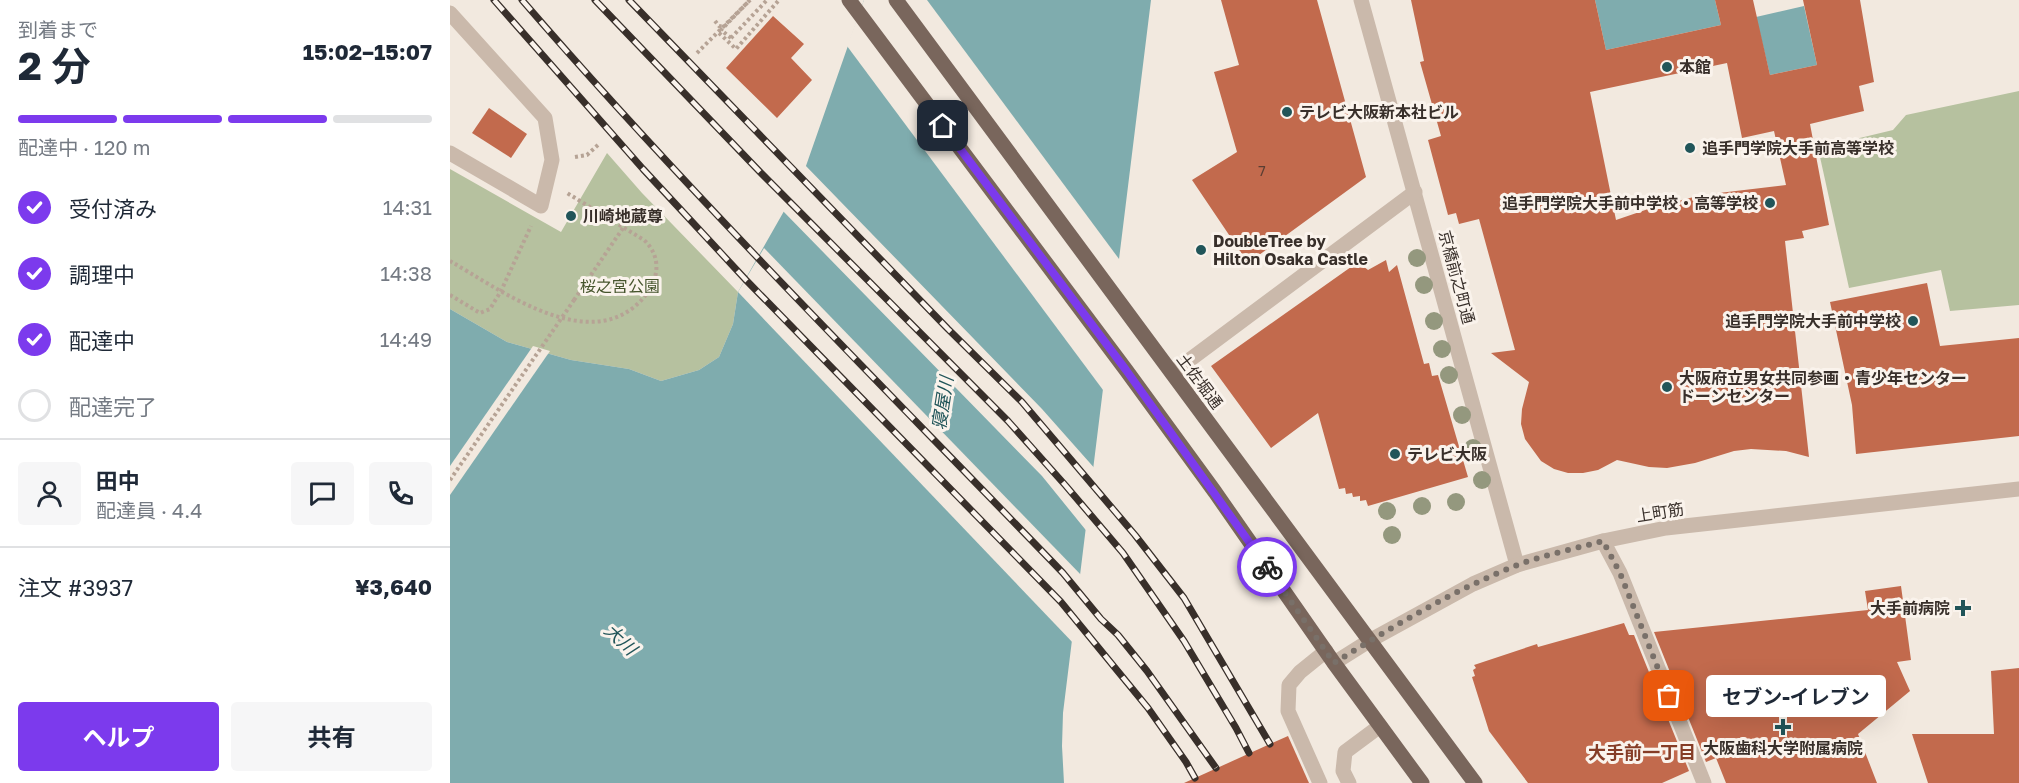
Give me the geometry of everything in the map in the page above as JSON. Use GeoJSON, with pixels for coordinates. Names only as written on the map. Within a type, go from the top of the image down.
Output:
{"type":"FeatureCollection","features":[{"type":"Feature","properties":{"kind":"main road"},"geometry":{"type":"LineString","coordinates":[[849,0],[1126,370],[1422,783]]}},
{"type":"Feature","properties":{"kind":"main road","name":"土佐堀通"},"geometry":{"type":"LineString","coordinates":[[896,0],[1475,783]]}},
{"type":"Feature","properties":{"kind":"street","name":"京橋前之町通"},"geometry":{"type":"LineString","coordinates":[[1361,0],[1517,565]]}},
{"type":"Feature","properties":{"kind":"street"},"geometry":{"type":"LineString","coordinates":[[450,13],[545,118],[552,160],[541,206],[450,153]]}},
{"type":"Feature","properties":{"kind":"street"},"geometry":{"type":"LineString","coordinates":[[1172,373],[1415,192]]}},
{"type":"Feature","properties":{"kind":"street","name":"上町筋"},"geometry":{"type":"LineString","coordinates":[[1320,783],[1288,711],[1289,685],[1300,672],[1369,641],[1473,584],[1517,565],[1603,541],[1666,528],[2019,489]]}},
{"type":"Feature","properties":{"kind":"street"},"geometry":{"type":"LineString","coordinates":[[1603,541],[1620,573],[1704,783]]}},
{"type":"Feature","properties":{"kind":"street"},"geometry":{"type":"LineString","coordinates":[[1348,783],[1343,771],[1345,752],[1380,726]]}},
{"type":"Feature","properties":{"kind":"path"},"geometry":{"type":"LineString","coordinates":[[697,53],[750,0],[722,30],[731,38],[767,0]]}},
{"type":"Feature","properties":{"kind":"path"},"geometry":{"type":"LineString","coordinates":[[719,33],[736,49],[779,0]]}},
{"type":"Feature","properties":{"kind":"path"},"geometry":{"type":"LineString","coordinates":[[715,21],[719,26],[724,27]]}},
{"type":"Feature","properties":{"kind":"path"},"geometry":{"type":"LineString","coordinates":[[450,261],[501,291],[545,313],[578,322],[603,322],[621,316],[642,301],[656,271],[656,261],[651,247],[548,180]]}},
{"type":"Feature","properties":{"kind":"path"},"geometry":{"type":"LineString","coordinates":[[450,296],[480,313],[490,309],[501,291],[534,220]]}},
{"type":"Feature","properties":{"kind":"path"},"geometry":{"type":"LineString","coordinates":[[450,480],[623,228]]}},
{"type":"Feature","properties":{"kind":"green space"},"geometry":{"type":"Polygon","coordinates":[[[2019,91],[2019,305],[1950,311],[1941,270],[1849,288],[1818,148],[1893,130],[1906,115],[2019,91]]]}},
{"type":"Feature","properties":{"kind":"green space","name":"桜之宮公園"},"geometry":{"type":"Polygon","coordinates":[[[607,153],[642,193],[738,292],[733,324],[719,357],[699,370],[661,381],[629,369],[571,360],[507,342],[450,309],[450,169],[561,232],[607,153]]]}},
{"type":"Feature","properties":{"kind":"water"},"geometry":{"type":"Polygon","coordinates":[[[864,0],[1151,0],[1063,713],[1064,783],[450,783],[450,309],[507,342],[571,360],[629,369],[661,381],[699,370],[719,357],[733,324],[738,292],[800,183],[864,0]]]}},
{"type":"Feature","properties":{"kind":"water"},"geometry":{"type":"Polygon","coordinates":[[[1595,0],[1715,0],[1721,25],[1606,50],[1595,0]]]}},
{"type":"Feature","properties":{"kind":"water"},"geometry":{"type":"Polygon","coordinates":[[[1804,6],[1817,65],[1770,75],[1756,17],[1804,6]]]}},
{"type":"Feature","properties":{"kind":"pier"},"geometry":{"type":"Polygon","coordinates":[[[864,0],[927,0],[1122,263],[1106,394],[847,46],[864,0]]]}},
{"type":"Feature","properties":{"kind":"pier"},"geometry":{"type":"Polygon","coordinates":[[[804,164],[1042,409],[1097,471],[1089,534],[1042,476],[782,210],[798,182],[804,164]]]}},
{"type":"Feature","properties":{"kind":"pier"},"geometry":{"type":"Polygon","coordinates":[[[764,248],[1084,578],[1076,646],[738,292],[764,248]]]}},
{"type":"Feature","properties":{"kind":"pier"},"geometry":{"type":"Polygon","coordinates":[[[533,346],[550,351],[450,495],[450,466],[533,346]]]}},
{"type":"Feature","properties":{"kind":"building","name":"テレビ大阪新本社ビル"},"geometry":{"type":"Polygon","coordinates":[[[1221,0],[1317,0],[1366,177],[1248,263],[1192,180],[1237,152],[1214,72],[1239,65],[1221,0]]]}},
{"type":"Feature","properties":{"kind":"building"},"geometry":{"type":"Polygon","coordinates":[[[1411,0],[1595,0],[1606,50],[1721,25],[1715,0],[1753,0],[1770,75],[1817,65],[1803,0],[1860,0],[1874,82],[1859,86],[1864,111],[1810,124],[1829,225],[1802,231],[1804,238],[1785,241],[1809,457],[1786,451],[1751,449],[1667,468],[1649,467],[1617,460],[1598,470],[1583,473],[1568,473],[1554,469],[1541,461],[1525,439],[1521,424],[1522,409],[1529,382],[1491,353],[1515,350],[1479,219],[1459,224],[1456,213],[1448,215],[1428,140],[1441,136],[1420,62],[1424,61],[1411,0]],[[1727,63],[1590,92],[1616,220],[1657,206],[1702,195],[1786,185],[1774,131],[1742,138],[1727,63]]]}},
{"type":"Feature","properties":{"kind":"building"},"geometry":{"type":"Polygon","coordinates":[[[773,16],[804,44],[791,58],[812,80],[777,118],[726,68],[773,16]]]}},
{"type":"Feature","properties":{"kind":"building"},"geometry":{"type":"Polygon","coordinates":[[[489,108],[527,134],[511,158],[472,133],[489,108]]]}},
{"type":"Feature","properties":{"kind":"building"},"geometry":{"type":"Polygon","coordinates":[[[1386,260],[1389,272],[1397,265],[1424,364],[1429,363],[1432,376],[1438,375],[1468,477],[1368,506],[1366,500],[1360,501],[1360,496],[1353,497],[1352,493],[1346,494],[1345,488],[1339,489],[1318,413],[1271,448],[1211,366],[1358,262],[1368,270],[1386,260]]]}},
{"type":"Feature","properties":{"kind":"building"},"geometry":{"type":"Polygon","coordinates":[[[1927,283],[1940,346],[2019,338],[2019,436],[1856,454],[1852,405],[1830,302],[1927,283]]]}},
{"type":"Feature","properties":{"kind":"building","name":"大阪歯科大学附属病院"},"geometry":{"type":"Polygon","coordinates":[[[1901,586],[1911,660],[1897,662],[1910,691],[1858,734],[1877,783],[1726,783],[1716,758],[1706,762],[1654,632],[1868,610],[1865,591],[1901,586]]]}},
{"type":"Feature","properties":{"kind":"building"},"geometry":{"type":"Polygon","coordinates":[[[1624,623],[1629,635],[1634,635],[1689,771],[1662,783],[1528,783],[1489,731],[1472,677],[1475,676],[1474,665],[1537,644],[1538,647],[1624,623]]]}},
{"type":"Feature","properties":{"kind":"building"},"geometry":{"type":"Polygon","coordinates":[[[2019,668],[2019,783],[1928,783],[1912,734],[1994,734],[1991,671],[2019,668]]]}},
{"type":"Feature","properties":{"kind":"building"},"geometry":{"type":"Polygon","coordinates":[[[1288,736],[1309,783],[1184,783],[1270,744],[1288,736]]]}},
{"type":"Feature","properties":{"kind":"railway"},"geometry":{"type":"LineString","coordinates":[[494,0],[643,169],[746,280],[1061,602],[1148,708],[1195,778]]}},
{"type":"Feature","properties":{"kind":"railway"},"geometry":{"type":"LineString","coordinates":[[522,0],[721,219],[1063,573],[1147,671],[1216,768]]}},
{"type":"Feature","properties":{"kind":"railway"},"geometry":{"type":"LineString","coordinates":[[595,0],[761,173],[1008,421],[1066,486],[1123,553],[1184,641],[1249,753]]}},
{"type":"Feature","properties":{"kind":"railway"},"geometry":{"type":"LineString","coordinates":[[629,0],[948,329],[1022,402],[1135,535],[1184,598],[1270,744]]}},
{"type":"Feature","properties":{"kind":"way so far"},"geometry":{"type":"LineString","coordinates":[[1267,567],[1334,663],[1369,641],[1473,584],[1517,565],[1603,541],[1620,573],[1669,696]]}},
{"type":"Feature","properties":{"kind":"place","name":"本館"},"geometry":{"type":"Point","coordinates":[1667,67]}},
{"type":"Feature","properties":{"kind":"place","name":"テレビ大阪新本社ビル"},"geometry":{"type":"Point","coordinates":[1287,112]}},
{"type":"Feature","properties":{"kind":"place","name":"追手門学院大手前高等学校"},"geometry":{"type":"Point","coordinates":[1690,148]}},
{"type":"Feature","properties":{"kind":"place","name":"追手門学院大手前中学校・高等学校"},"geometry":{"type":"Point","coordinates":[1770,203]}},
{"type":"Feature","properties":{"kind":"place","name":"川崎地蔵尊"},"geometry":{"type":"Point","coordinates":[571,216]}},
{"type":"Feature","properties":{"kind":"place","name":"DoubleTree by Hilton Osaka Castle"},"geometry":{"type":"Point","coordinates":[1201,250]}},
{"type":"Feature","properties":{"kind":"place","name":"追手門学院大手前中学校"},"geometry":{"type":"Point","coordinates":[1913,321]}},
{"type":"Feature","properties":{"kind":"place","name":"大阪府立男女共同参画・青少年センター ドーンセンター"},"geometry":{"type":"Point","coordinates":[1667,387]}},
{"type":"Feature","properties":{"kind":"place","name":"テレビ大阪"},"geometry":{"type":"Point","coordinates":[1395,454]}},
{"type":"Feature","properties":{"kind":"place","name":"大手前病院"},"geometry":{"type":"Point","coordinates":[1963,608]}},
{"type":"Feature","properties":{"kind":"place","name":"セブン-イレブン"},"geometry":{"type":"Point","coordinates":[1669,696]}},
{"type":"Feature","properties":{"kind":"place","name":"大阪歯科大学附属病院"},"geometry":{"type":"Point","coordinates":[1783,727]}},
{"type":"Feature","properties":{"kind":"district","name":"大手前一丁目"},"geometry":{"type":"Point","coordinates":[1642,752]}},
{"type":"Feature","properties":{"kind":"route"},"geometry":{"type":"LineString","coordinates":[[943,126],[1126,370],[1267,567]]}},
{"type":"Feature","properties":{"kind":"water label","name":"寝屋川"},"geometry":{"type":"Point","coordinates":[942,403]}},
{"type":"Feature","properties":{"kind":"water label","name":"大川"},"geometry":{"type":"Point","coordinates":[621,639]}}]}
